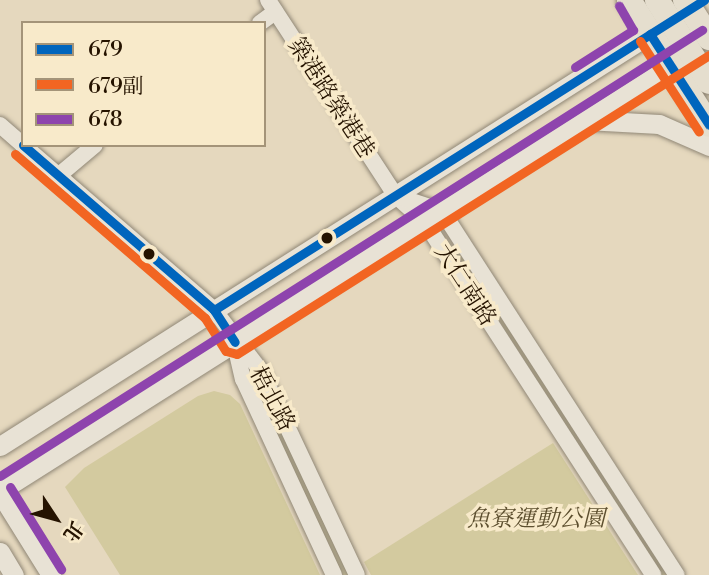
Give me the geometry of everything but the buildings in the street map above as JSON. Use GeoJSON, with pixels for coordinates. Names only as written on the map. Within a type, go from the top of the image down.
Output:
{"type":"FeatureCollection","features":[{"type":"Feature","properties":{"kind":"main road"},"geometry":{"type":"LineString","coordinates":[[629,0],[680,13]]}},
{"type":"Feature","properties":{"kind":"main road"},"geometry":{"type":"LineString","coordinates":[[657,0],[680,13],[709,82]]}},
{"type":"Feature","properties":{"kind":"main road"},"geometry":{"type":"LineString","coordinates":[[695,49],[709,125]]}},
{"type":"Feature","properties":{"kind":"street"},"geometry":{"type":"LineString","coordinates":[[261,21],[272,6]]}},
{"type":"Feature","properties":{"kind":"street","name":"築港路築港巷"},"geometry":{"type":"LineString","coordinates":[[272,6],[395,195]]}},
{"type":"Feature","properties":{"kind":"street"},"geometry":{"type":"LineString","coordinates":[[0,446],[680,13]]}},
{"type":"Feature","properties":{"kind":"street"},"geometry":{"type":"LineString","coordinates":[[51,575],[0,492],[695,49]]}},
{"type":"Feature","properties":{"kind":"street"},"geometry":{"type":"LineString","coordinates":[[586,120],[655,123],[709,146]]}},
{"type":"Feature","properties":{"kind":"street"},"geometry":{"type":"LineString","coordinates":[[0,125],[21,143]]}},
{"type":"Feature","properties":{"kind":"street"},"geometry":{"type":"LineString","coordinates":[[25,147],[214,310],[235,342]]}},
{"type":"Feature","properties":{"kind":"street"},"geometry":{"type":"LineString","coordinates":[[58,176],[92,147]]}},
{"type":"Feature","properties":{"kind":"street","name":"大仁南路"},"geometry":{"type":"LineString","coordinates":[[395,195],[442,211],[677,575]]}},
{"type":"Feature","properties":{"kind":"street","name":"大仁南路"},"geometry":{"type":"LineString","coordinates":[[395,195],[425,222],[653,575]]}},
{"type":"Feature","properties":{"kind":"street","name":"梧北路"},"geometry":{"type":"LineString","coordinates":[[235,342],[243,379],[334,575]]}},
{"type":"Feature","properties":{"kind":"street","name":"梧北路"},"geometry":{"type":"LineString","coordinates":[[235,342],[261,371],[357,575]]}},
{"type":"Feature","properties":{"kind":"street"},"geometry":{"type":"LineString","coordinates":[[0,552],[14,575]]}},
{"type":"Feature","properties":{"kind":"green space"},"geometry":{"type":"Polygon","coordinates":[[[456,253],[459,253],[667,575],[662,575],[456,253]]]}},
{"type":"Feature","properties":{"kind":"green space"},"geometry":{"type":"Polygon","coordinates":[[[253,380],[257,380],[348,575],[343,575],[335,560],[253,380]]]}},
{"type":"Feature","properties":{"kind":"green space"},"geometry":{"type":"Polygon","coordinates":[[[214,391],[230,395],[240,404],[320,575],[120,575],[65,487],[84,468],[198,396],[214,391]]]}},
{"type":"Feature","properties":{"kind":"green space","name":"魚寮運動公園"},"geometry":{"type":"Polygon","coordinates":[[[553,443],[638,575],[371,575],[364,562],[553,443]]]}},
{"type":"Feature","properties":{"kind":"transit line","name":"679"},"geometry":{"type":"LineString","coordinates":[[214,310],[704,0]]}},
{"type":"Feature","properties":{"kind":"transit line","name":"678"},"geometry":{"type":"LineString","coordinates":[[575,67],[633,30],[619,6]]}},
{"type":"Feature","properties":{"kind":"transit line","name":"678"},"geometry":{"type":"LineString","coordinates":[[0,476],[702,30]]}},
{"type":"Feature","properties":{"kind":"transit line","name":"679"},"geometry":{"type":"LineString","coordinates":[[650,34],[709,125]]}},
{"type":"Feature","properties":{"kind":"transit line","name":"679副"},"geometry":{"type":"LineString","coordinates":[[640,41],[699,132]]}},
{"type":"Feature","properties":{"kind":"transit line","name":"679副"},"geometry":{"type":"LineString","coordinates":[[15,154],[205,318],[226,351],[237,354],[709,55]]}},
{"type":"Feature","properties":{"kind":"transit line","name":"679"},"geometry":{"type":"LineString","coordinates":[[25,147],[214,310],[235,342]]}},
{"type":"Feature","properties":{"kind":"transit line","name":"678"},"geometry":{"type":"LineString","coordinates":[[10,487],[61,569]]}}]}
